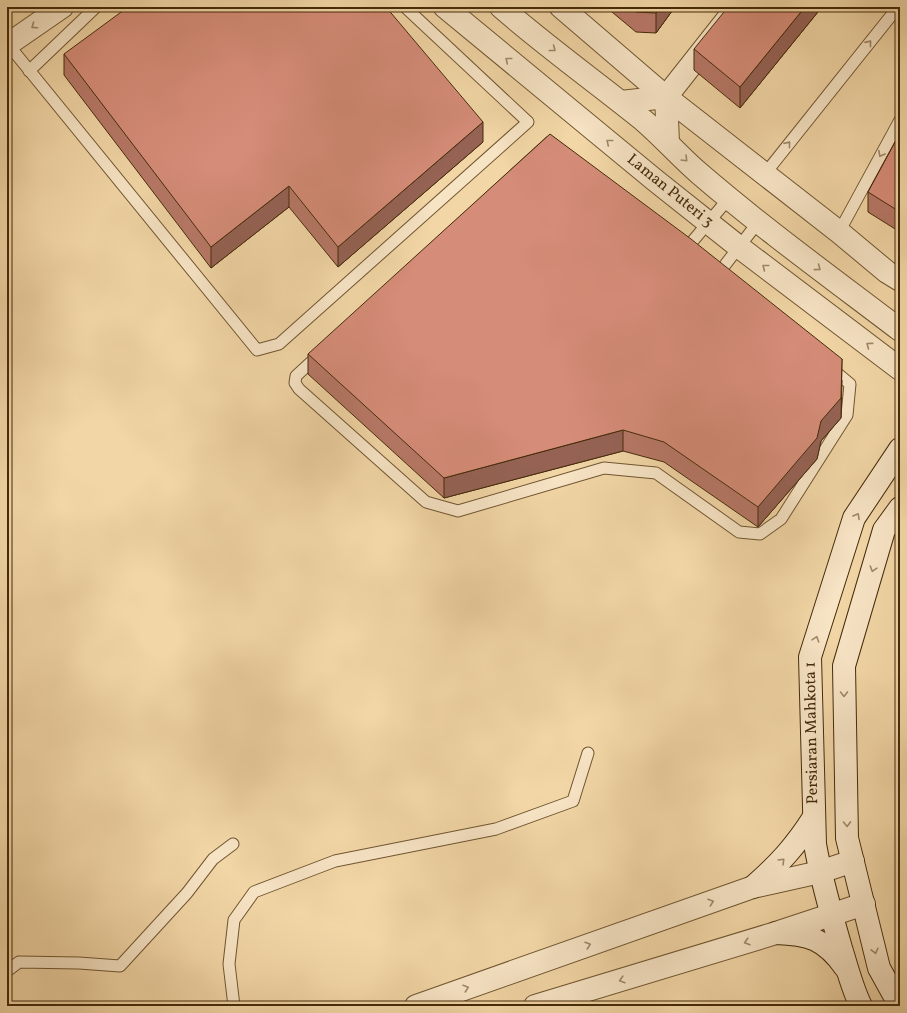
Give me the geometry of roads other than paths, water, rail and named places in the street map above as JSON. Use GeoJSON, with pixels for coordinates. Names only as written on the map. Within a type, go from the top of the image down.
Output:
{"type":"FeatureCollection","features":[{"type":"Feature","properties":{"kind":"street"},"geometry":{"type":"LineString","coordinates":[[7,44],[62,7]]}},
{"type":"Feature","properties":{"kind":"street","name":"Laman Puteri 3"},"geometry":{"type":"LineString","coordinates":[[445,7],[739,247],[900,369]]}},
{"type":"Feature","properties":{"kind":"street"},"geometry":{"type":"LineString","coordinates":[[501,7],[621,102],[668,142],[699,173],[729,198],[900,330]]}},
{"type":"Feature","properties":{"kind":"street"},"geometry":{"type":"LineString","coordinates":[[560,7],[666,97],[764,175],[839,232],[887,272],[900,280]]}},
{"type":"Feature","properties":{"kind":"street"},"geometry":{"type":"LineString","coordinates":[[668,142],[666,97],[737,7]]}},
{"type":"Feature","properties":{"kind":"street"},"geometry":{"type":"LineString","coordinates":[[621,102],[666,97]]}},
{"type":"Feature","properties":{"kind":"street","name":"Persiaran Mahkota 1"},"geometry":{"type":"LineString","coordinates":[[861,1006],[848,971],[832,915],[820,872],[815,844],[810,657],[854,518],[900,449]]}},
{"type":"Feature","properties":{"kind":"street","name":"Persiaran Mahkota 1"},"geometry":{"type":"LineString","coordinates":[[900,508],[884,530],[844,666],[847,838],[879,968],[900,1006]]}},
{"type":"Feature","properties":{"kind":"street"},"geometry":{"type":"LineString","coordinates":[[753,887],[771,872],[787,855],[814,817]]}},
{"type":"Feature","properties":{"kind":"street"},"geometry":{"type":"LineString","coordinates":[[416,1006],[753,887],[820,872],[853,861]]}},
{"type":"Feature","properties":{"kind":"street"},"geometry":{"type":"LineString","coordinates":[[535,1006],[776,933],[864,904]]}},
{"type":"Feature","properties":{"kind":"street"},"geometry":{"type":"LineString","coordinates":[[776,933],[798,934],[818,941],[835,954],[848,971]]}},
{"type":"Feature","properties":{"kind":"lane"},"geometry":{"type":"LineString","coordinates":[[29,70],[96,7]]}},
{"type":"Feature","properties":{"kind":"lane"},"geometry":{"type":"LineString","coordinates":[[7,44],[257,350],[279,344],[528,122],[405,7]]}},
{"type":"Feature","properties":{"kind":"lane"},"geometry":{"type":"LineString","coordinates":[[764,175],[898,7]]}},
{"type":"Feature","properties":{"kind":"lane"},"geometry":{"type":"LineString","coordinates":[[839,232],[900,120]]}},
{"type":"Feature","properties":{"kind":"lane"},"geometry":{"type":"LineString","coordinates":[[550,142],[718,274],[850,384],[847,415],[781,519],[760,534],[739,532],[656,473],[604,468],[458,511],[426,502],[299,389],[295,383],[296,376],[550,142]]}},
{"type":"Feature","properties":{"kind":"lane"},"geometry":{"type":"LineString","coordinates":[[686,249],[729,198]]}},
{"type":"Feature","properties":{"kind":"lane"},"geometry":{"type":"LineString","coordinates":[[718,274],[759,221]]}},
{"type":"Feature","properties":{"kind":"lane"},"geometry":{"type":"LineString","coordinates":[[234,1006],[229,964],[234,920],[254,892],[335,862],[496,829],[573,801],[588,753]]}},
{"type":"Feature","properties":{"kind":"lane"},"geometry":{"type":"LineString","coordinates":[[7,971],[19,962],[78,963],[120,966],[186,893],[213,859],[233,844]]}}]}
